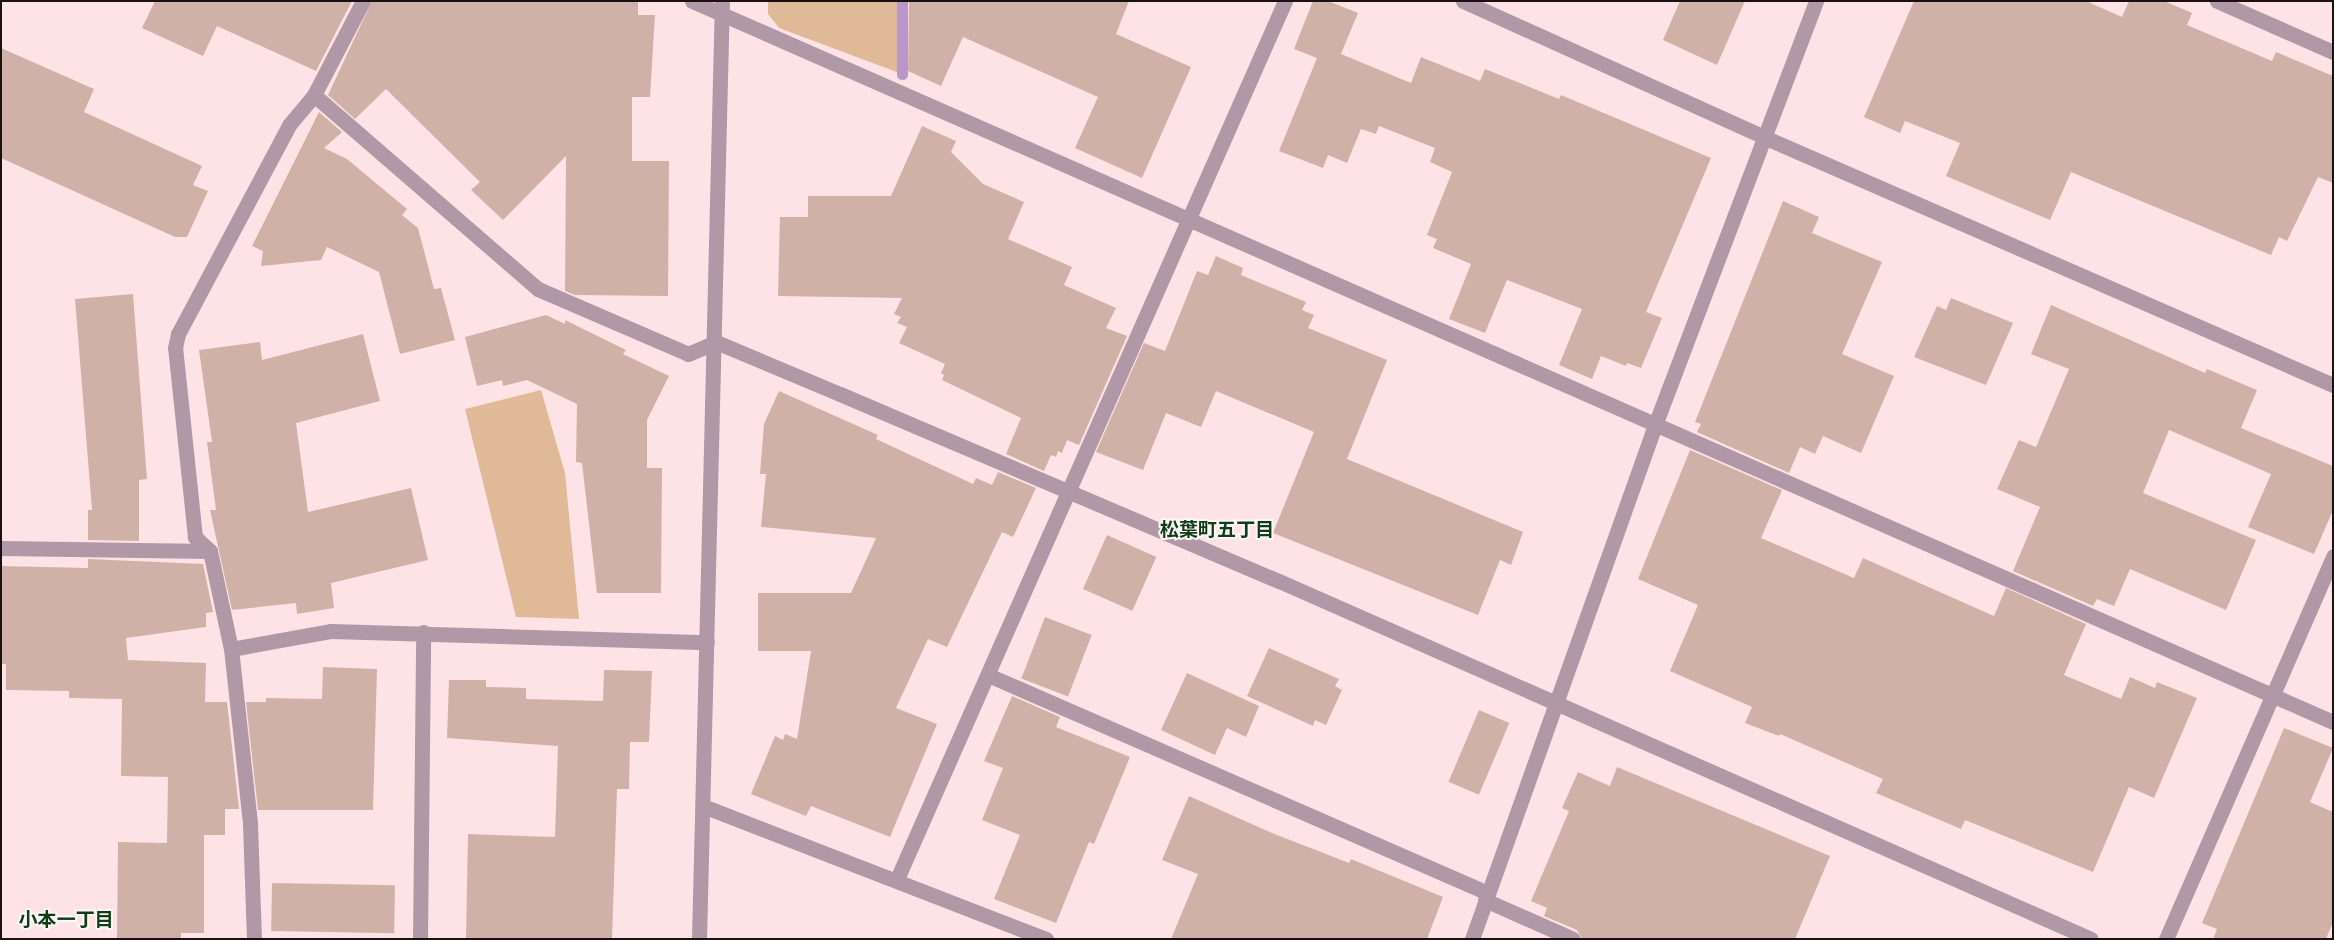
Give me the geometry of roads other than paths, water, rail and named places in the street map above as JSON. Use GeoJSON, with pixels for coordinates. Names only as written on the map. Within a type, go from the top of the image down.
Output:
{"type":"FeatureCollection","features":[{"type":"Feature","properties":{"kind":"street"},"geometry":{"type":"LineString","coordinates":[[254,939],[250,823],[231,649],[210,551],[195,537],[175,348],[178,334],[289,125],[314,95],[363,1]]}},
{"type":"Feature","properties":{"kind":"street"},"geometry":{"type":"LineString","coordinates":[[692,1],[722,8],[1187,221],[2333,722]]}},
{"type":"Feature","properties":{"kind":"street"},"geometry":{"type":"LineString","coordinates":[[897,880],[1285,1]]}},
{"type":"Feature","properties":{"kind":"street"},"geometry":{"type":"LineString","coordinates":[[1463,1],[1766,138],[2333,385]]}},
{"type":"Feature","properties":{"kind":"street"},"geometry":{"type":"LineString","coordinates":[[1472,939],[1655,425],[1766,138],[1816,1]]}},
{"type":"Feature","properties":{"kind":"street"},"geometry":{"type":"LineString","coordinates":[[2217,1],[2333,52]]}},
{"type":"Feature","properties":{"kind":"street"},"geometry":{"type":"LineString","coordinates":[[699,939],[716,342],[722,8]]}},
{"type":"Feature","properties":{"kind":"street"},"geometry":{"type":"LineString","coordinates":[[314,95],[538,289],[688,354],[716,342],[1069,490],[2091,939]]}},
{"type":"Feature","properties":{"kind":"street"},"geometry":{"type":"LineString","coordinates":[[1,548],[210,551]]}},
{"type":"Feature","properties":{"kind":"street"},"geometry":{"type":"LineString","coordinates":[[2166,939],[2333,556]]}},
{"type":"Feature","properties":{"kind":"street"},"geometry":{"type":"LineString","coordinates":[[231,649],[331,631],[423,632],[707,642]]}},
{"type":"Feature","properties":{"kind":"street"},"geometry":{"type":"LineString","coordinates":[[420,939],[423,632]]}},
{"type":"Feature","properties":{"kind":"street"},"geometry":{"type":"LineString","coordinates":[[988,675],[1487,897],[1573,939]]}},
{"type":"Feature","properties":{"kind":"street"},"geometry":{"type":"LineString","coordinates":[[703,806],[1046,939]]}},
{"type":"Feature","properties":{"kind":"waterway"},"geometry":{"type":"LineString","coordinates":[[902,1],[902,74]]}},
{"type":"Feature","properties":{"kind":"district","name":"松葉町五丁目"},"geometry":{"type":"Point","coordinates":[1217,530]}},
{"type":"Feature","properties":{"kind":"district","name":"小本一丁目"},"geometry":{"type":"Point","coordinates":[66,920]}}]}
